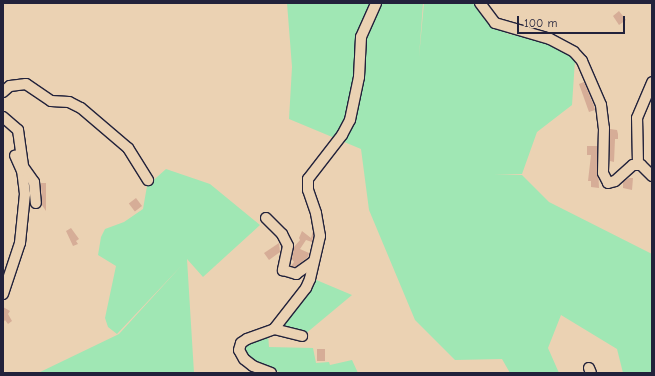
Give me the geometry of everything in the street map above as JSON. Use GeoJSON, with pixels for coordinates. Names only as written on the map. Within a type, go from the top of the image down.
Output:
{"type":"FeatureCollection","features":[{"type":"Feature","properties":{"kind":"street"},"geometry":{"type":"LineString","coordinates":[[271,373],[253,366],[244,359],[239,350],[241,343],[247,339],[274,329],[306,288],[312,274],[313,262],[320,236],[316,213],[308,190],[308,179],[342,135],[350,120],[359,77],[361,37],[376,3]]}},
{"type":"Feature","properties":{"kind":"street"},"geometry":{"type":"LineString","coordinates":[[480,3],[495,23],[550,39],[574,52],[582,61],[601,105],[604,128],[603,173],[608,183],[612,183],[630,166],[638,164]]}},
{"type":"Feature","properties":{"kind":"street"},"geometry":{"type":"LineString","coordinates":[[652,82],[637,118],[638,164],[652,176]]}},
{"type":"Feature","properties":{"kind":"street"},"geometry":{"type":"LineString","coordinates":[[3,92],[10,86],[26,84],[51,101],[69,102],[81,108],[128,148],[148,180]]}},
{"type":"Feature","properties":{"kind":"street"},"geometry":{"type":"LineString","coordinates":[[3,117],[18,130],[25,190],[21,239],[3,294]]}},
{"type":"Feature","properties":{"kind":"street"},"geometry":{"type":"LineString","coordinates":[[15,155],[35,185],[36,203]]}},
{"type":"Feature","properties":{"kind":"street"},"geometry":{"type":"LineString","coordinates":[[266,218],[282,234],[288,246],[283,270],[296,274],[313,262]]}},
{"type":"Feature","properties":{"kind":"street"},"geometry":{"type":"LineString","coordinates":[[274,329],[302,336]]}},
{"type":"Feature","properties":{"kind":"green space"},"geometry":{"type":"Polygon","coordinates":[[[287,3],[423,3],[419,57],[424,3],[478,3],[483,18],[508,34],[537,39],[563,50],[575,60],[572,105],[537,132],[522,174],[494,175],[522,175],[549,202],[652,254],[652,373],[623,373],[617,349],[561,315],[548,348],[559,373],[510,373],[502,359],[455,360],[415,320],[369,210],[361,149],[289,119],[292,67],[287,3]]]}},
{"type":"Feature","properties":{"kind":"green space"},"geometry":{"type":"Polygon","coordinates":[[[166,169],[210,184],[260,225],[203,277],[187,259],[194,373],[38,373],[119,334],[182,265],[117,334],[108,327],[105,318],[116,266],[98,255],[101,237],[105,229],[124,222],[143,209],[147,186],[166,169]]]}},
{"type":"Feature","properties":{"kind":"green space"},"geometry":{"type":"Polygon","coordinates":[[[314,279],[352,295],[304,335],[278,328],[314,279]]]}},
{"type":"Feature","properties":{"kind":"green space"},"geometry":{"type":"Polygon","coordinates":[[[268,334],[269,347],[313,348],[316,363],[329,362],[330,365],[352,360],[358,373],[283,373],[261,366],[243,352],[243,345],[268,334]]]}},
{"type":"Feature","properties":{"kind":"building"},"geometry":{"type":"Polygon","coordinates":[[[619,11],[626,20],[619,25],[613,16],[619,11]]]}},
{"type":"Feature","properties":{"kind":"building"},"geometry":{"type":"Polygon","coordinates":[[[584,82],[595,110],[589,112],[579,84],[584,82]]]}},
{"type":"Feature","properties":{"kind":"building"},"geometry":{"type":"Polygon","coordinates":[[[610,129],[617,130],[618,134],[618,139],[615,139],[614,162],[610,161],[610,129]]]}},
{"type":"Feature","properties":{"kind":"building"},"geometry":{"type":"Polygon","coordinates":[[[587,146],[597,146],[599,188],[591,187],[591,181],[588,181],[591,155],[587,155],[587,146]]]}},
{"type":"Feature","properties":{"kind":"building"},"geometry":{"type":"Polygon","coordinates":[[[629,178],[633,178],[632,190],[623,188],[623,182],[629,178]]]}},
{"type":"Feature","properties":{"kind":"building"},"geometry":{"type":"Polygon","coordinates":[[[41,183],[46,183],[46,211],[42,205],[41,183]]]}},
{"type":"Feature","properties":{"kind":"building"},"geometry":{"type":"Polygon","coordinates":[[[136,198],[142,206],[135,211],[129,203],[136,198]]]}},
{"type":"Feature","properties":{"kind":"building"},"geometry":{"type":"Polygon","coordinates":[[[71,228],[79,239],[76,241],[78,244],[73,246],[66,231],[71,228]]]}},
{"type":"Feature","properties":{"kind":"building"},"geometry":{"type":"Polygon","coordinates":[[[302,231],[311,238],[313,231],[312,242],[306,240],[300,249],[309,253],[308,257],[295,267],[291,266],[294,262],[292,259],[294,247],[300,240],[299,238],[302,231]]]}},
{"type":"Feature","properties":{"kind":"building"},"geometry":{"type":"Polygon","coordinates":[[[279,243],[280,252],[269,260],[264,253],[279,243]]]}},
{"type":"Feature","properties":{"kind":"building"},"geometry":{"type":"Polygon","coordinates":[[[3,307],[10,311],[8,314],[12,321],[8,324],[5,320],[3,323],[3,307]]]}},
{"type":"Feature","properties":{"kind":"building"},"geometry":{"type":"Polygon","coordinates":[[[317,349],[325,349],[325,361],[317,361],[317,349]]]}}]}
